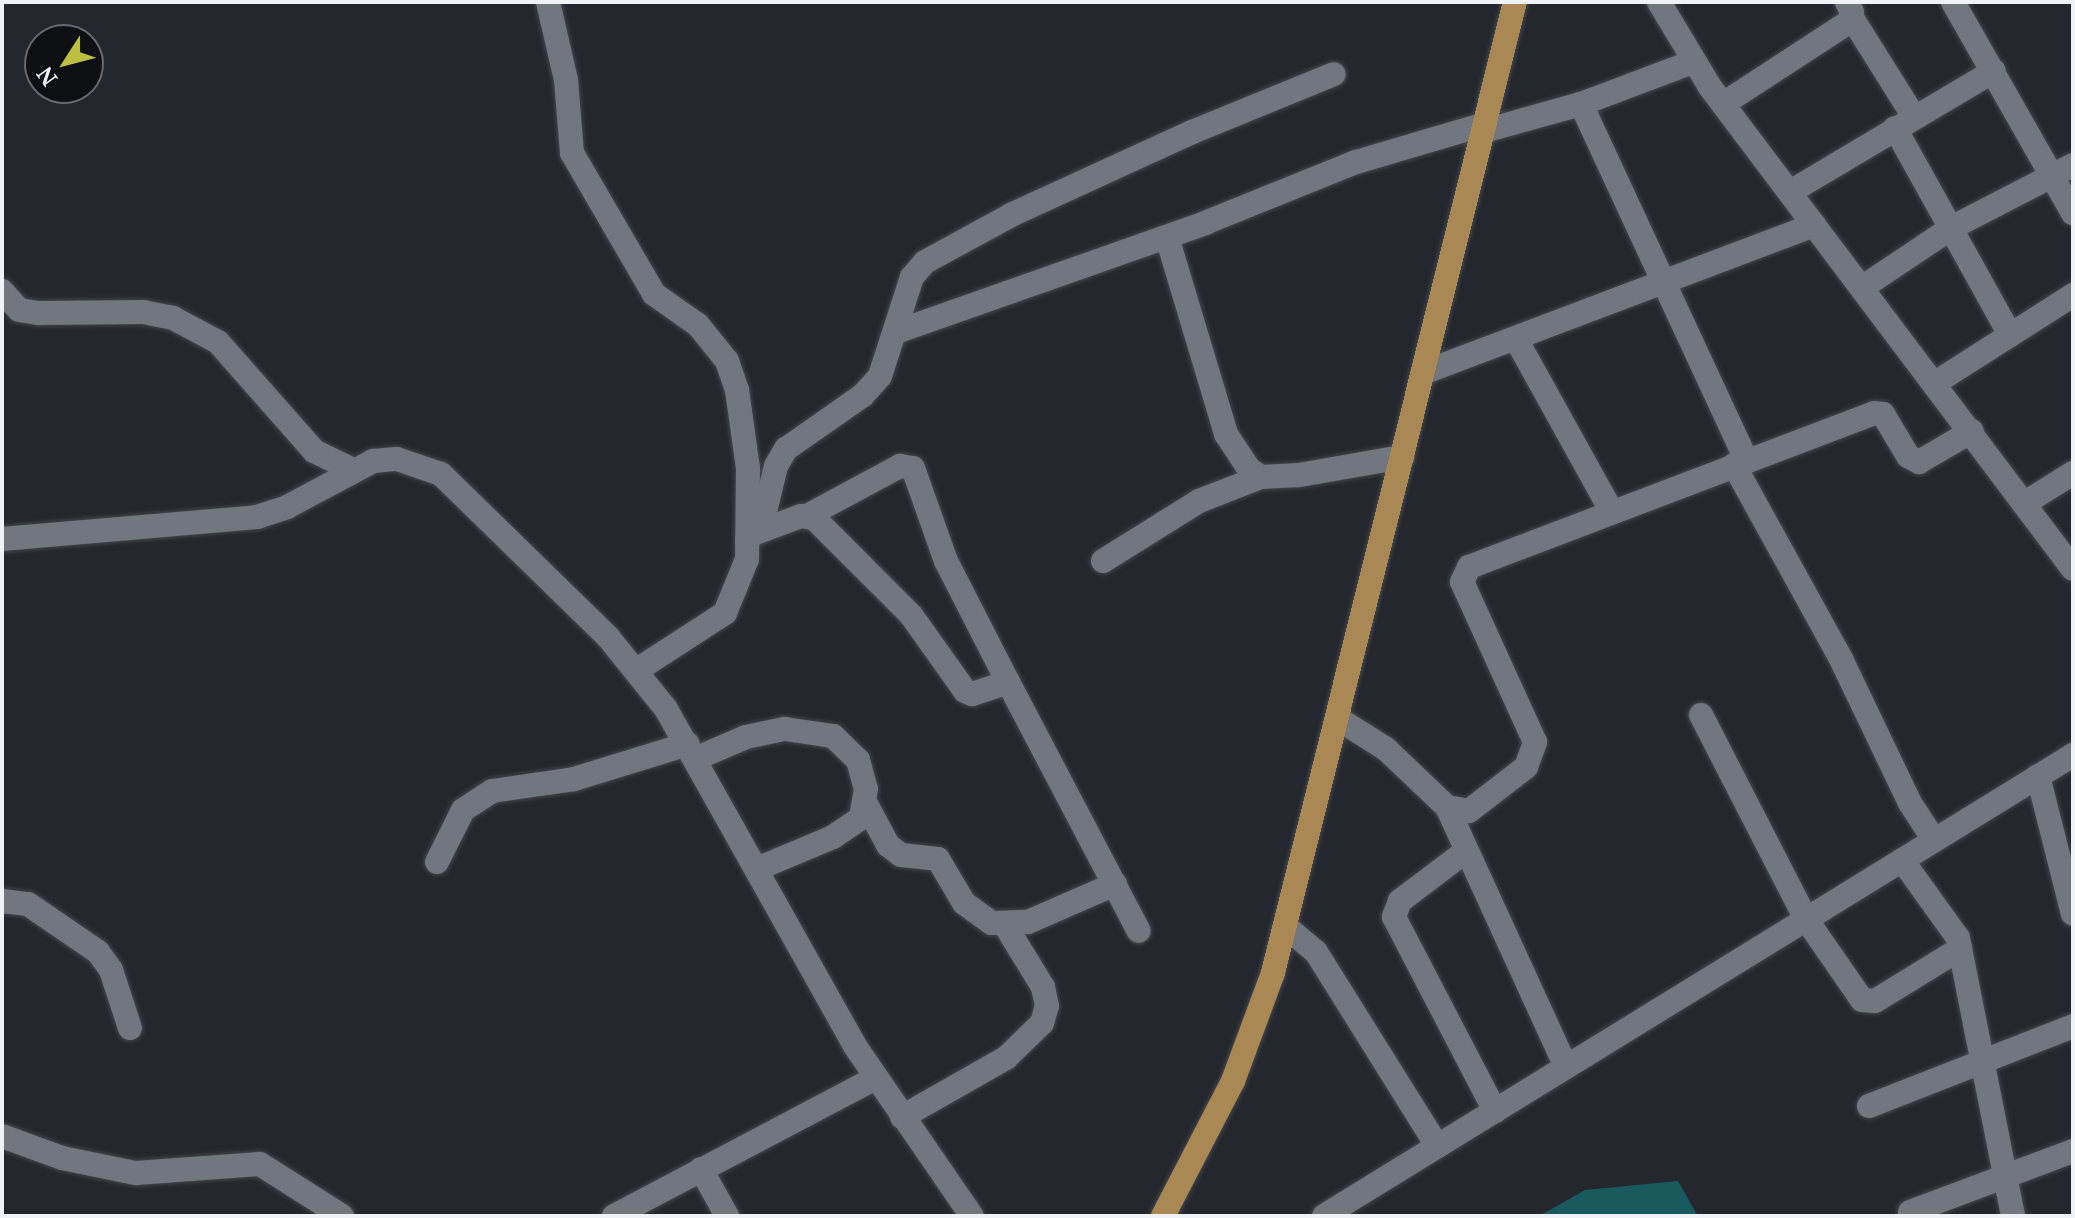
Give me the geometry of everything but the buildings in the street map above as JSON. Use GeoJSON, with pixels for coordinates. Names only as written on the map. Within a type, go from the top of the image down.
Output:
{"type":"FeatureCollection","features":[{"type":"Feature","properties":{"kind":"main road"},"geometry":{"type":"LineString","coordinates":[[1163,1216],[1259,1019],[1425,372],[1515,2]]}},
{"type":"Feature","properties":{"kind":"street"},"geometry":{"type":"LineString","coordinates":[[548,2],[566,80],[572,153],[654,294],[698,325],[727,361],[737,390],[748,468],[753,537]]}},
{"type":"Feature","properties":{"kind":"street"},"geometry":{"type":"LineString","coordinates":[[1659,2],[1693,62],[1723,104],[2073,569]]}},
{"type":"Feature","properties":{"kind":"street"},"geometry":{"type":"LineString","coordinates":[[1953,2],[2073,213]]}},
{"type":"Feature","properties":{"kind":"street"},"geometry":{"type":"LineString","coordinates":[[1723,104],[1849,10],[1951,228],[2010,335]]}},
{"type":"Feature","properties":{"kind":"street"},"geometry":{"type":"LineString","coordinates":[[896,332],[1167,237],[1356,162],[1581,104],[1693,62]]}},
{"type":"Feature","properties":{"kind":"street"},"geometry":{"type":"LineString","coordinates":[[1790,192],[1994,71]]}},
{"type":"Feature","properties":{"kind":"street"},"geometry":{"type":"LineString","coordinates":[[637,670],[725,613],[744,571],[753,537],[786,449],[863,395],[889,360],[912,277],[944,249],[1192,132],[1334,74]]}},
{"type":"Feature","properties":{"kind":"street"},"geometry":{"type":"LineString","coordinates":[[1581,104],[1665,283],[1740,462],[1934,840]]}},
{"type":"Feature","properties":{"kind":"street"},"geometry":{"type":"LineString","coordinates":[[1863,287],[1951,228],[2073,165]]}},
{"type":"Feature","properties":{"kind":"street"},"geometry":{"type":"LineString","coordinates":[[1425,372],[1814,225]]}},
{"type":"Feature","properties":{"kind":"street"},"geometry":{"type":"LineString","coordinates":[[1167,237],[1226,434],[1249,469],[1261,477]]}},
{"type":"Feature","properties":{"kind":"street"},"geometry":{"type":"LineString","coordinates":[[2,291],[19,310],[39,313],[143,312],[173,318],[218,342],[314,451],[353,470]]}},
{"type":"Feature","properties":{"kind":"street"},"geometry":{"type":"LineString","coordinates":[[1935,383],[2073,295]]}},
{"type":"Feature","properties":{"kind":"street"},"geometry":{"type":"LineString","coordinates":[[1516,339],[1612,512]]}},
{"type":"Feature","properties":{"kind":"street"},"geometry":{"type":"LineString","coordinates":[[1337,718],[1386,749],[1447,807],[1460,812],[1486,802],[1526,767],[1535,742],[1462,575],[1469,567],[1879,412],[1908,456],[1919,462],[1972,431]]}},
{"type":"Feature","properties":{"kind":"street"},"geometry":{"type":"LineString","coordinates":[[1103,561],[1199,501],[1261,477],[1402,457]]}},
{"type":"Feature","properties":{"kind":"street"},"geometry":{"type":"LineString","coordinates":[[2,539],[257,517],[287,507],[373,461],[397,459],[441,474],[637,670],[692,751],[876,1078],[972,1216]]}},
{"type":"Feature","properties":{"kind":"street"},"geometry":{"type":"LineString","coordinates":[[753,537],[807,516],[900,466],[913,468],[946,561],[1139,931]]}},
{"type":"Feature","properties":{"kind":"street"},"geometry":{"type":"LineString","coordinates":[[2025,503],[2073,473]]}},
{"type":"Feature","properties":{"kind":"street"},"geometry":{"type":"LineString","coordinates":[[807,516],[911,615],[965,691],[972,694],[1008,682]]}},
{"type":"Feature","properties":{"kind":"street"},"geometry":{"type":"LineString","coordinates":[[1701,715],[1806,919],[1867,1002],[1960,949]]}},
{"type":"Feature","properties":{"kind":"street"},"geometry":{"type":"LineString","coordinates":[[437,862],[463,810],[492,791],[574,779],[785,729],[833,736],[858,760],[866,804],[894,850],[938,859],[972,911],[1005,925],[1028,922],[1115,884]]}},
{"type":"Feature","properties":{"kind":"street"},"geometry":{"type":"LineString","coordinates":[[1324,1216],[1357,1207],[1437,1146],[2073,755]]}},
{"type":"Feature","properties":{"kind":"street"},"geometry":{"type":"LineString","coordinates":[[2038,776],[2073,914]]}},
{"type":"Feature","properties":{"kind":"street"},"geometry":{"type":"LineString","coordinates":[[757,869],[850,828],[866,804]]}},
{"type":"Feature","properties":{"kind":"street"},"geometry":{"type":"LineString","coordinates":[[1447,807],[1566,1067]]}},
{"type":"Feature","properties":{"kind":"street"},"geometry":{"type":"LineString","coordinates":[[1466,851],[1400,901],[1394,917],[1495,1111]]}},
{"type":"Feature","properties":{"kind":"street"},"geometry":{"type":"LineString","coordinates":[[1902,860],[1949,922],[1960,949],[2013,1216]]}},
{"type":"Feature","properties":{"kind":"street"},"geometry":{"type":"LineString","coordinates":[[2,901],[28,904],[98,952],[111,970],[130,1028]]}},
{"type":"Feature","properties":{"kind":"street"},"geometry":{"type":"LineString","coordinates":[[902,1117],[1006,1058],[1042,1023],[1047,1006],[1043,987],[1005,925]]}},
{"type":"Feature","properties":{"kind":"street"},"geometry":{"type":"LineString","coordinates":[[1285,926],[1316,952],[1437,1146]]}},
{"type":"Feature","properties":{"kind":"street"},"geometry":{"type":"LineString","coordinates":[[1869,1106],[2073,1026]]}},
{"type":"Feature","properties":{"kind":"street"},"geometry":{"type":"LineString","coordinates":[[614,1216],[876,1078]]}},
{"type":"Feature","properties":{"kind":"street"},"geometry":{"type":"LineString","coordinates":[[2,1136],[62,1158],[136,1173],[260,1164],[342,1216]]}},
{"type":"Feature","properties":{"kind":"street"},"geometry":{"type":"LineString","coordinates":[[1910,1212],[2073,1151]]}},
{"type":"Feature","properties":{"kind":"street"},"geometry":{"type":"LineString","coordinates":[[701,1169],[727,1216]]}},
{"type":"Feature","properties":{"kind":"water"},"geometry":{"type":"Polygon","coordinates":[[[1678,1181],[1698,1216],[1539,1216],[1585,1190],[1678,1181]]]}}]}
